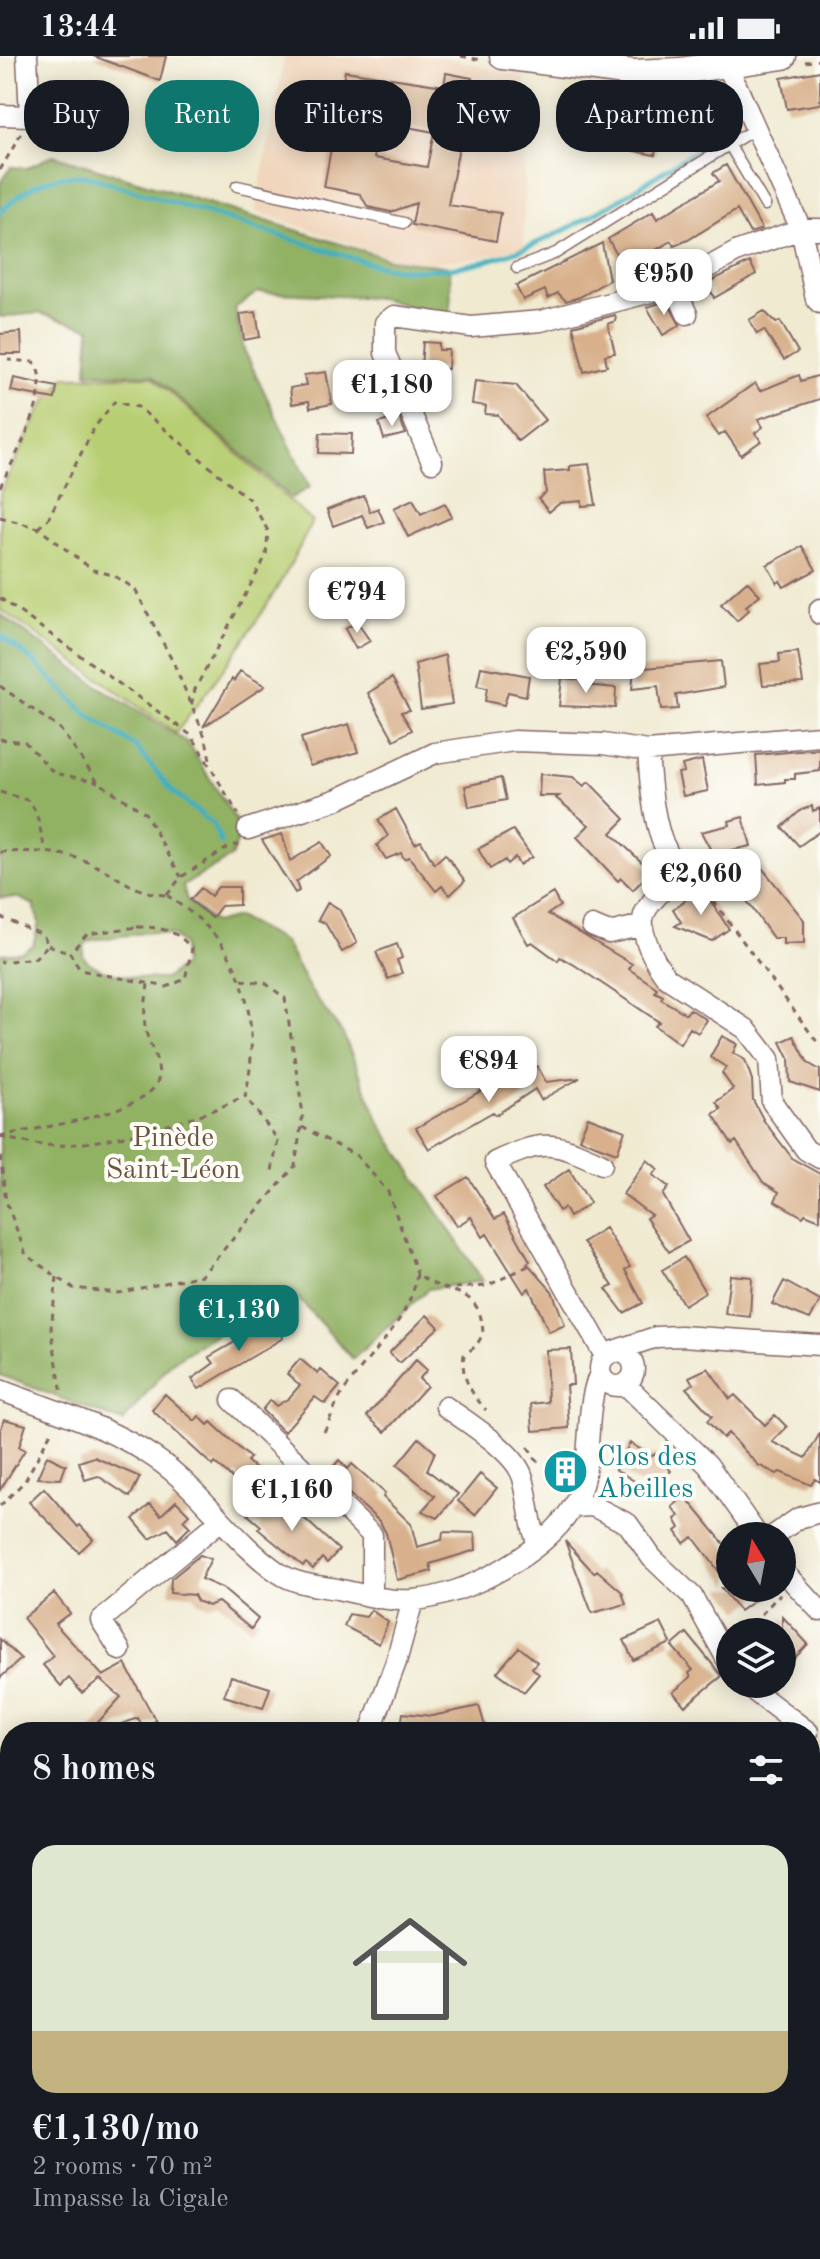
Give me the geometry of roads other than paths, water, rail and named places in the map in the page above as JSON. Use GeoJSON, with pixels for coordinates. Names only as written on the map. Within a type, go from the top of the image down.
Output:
{"type":"FeatureCollection","features":[{"type":"Feature","properties":{"kind":"street"},"geometry":{"type":"LineString","coordinates":[[0,115],[30,116],[27,56]]}},
{"type":"Feature","properties":{"kind":"street"},"geometry":{"type":"LineString","coordinates":[[503,56],[633,73],[727,65],[783,56]]}},
{"type":"Feature","properties":{"kind":"street"},"geometry":{"type":"LineString","coordinates":[[727,65],[810,229],[816,299],[820,303]]}},
{"type":"Feature","properties":{"kind":"street"},"geometry":{"type":"LineString","coordinates":[[432,462],[385,353],[385,323],[394,316],[471,327],[541,321],[674,286],[738,251],[810,229]]}},
{"type":"Feature","properties":{"kind":"street"},"geometry":{"type":"LineString","coordinates":[[674,286],[687,314]]}},
{"type":"Feature","properties":{"kind":"street"},"geometry":{"type":"LineString","coordinates":[[248,829],[338,799],[435,753],[514,741],[603,744],[648,751],[820,736]]}},
{"type":"Feature","properties":{"kind":"street"},"geometry":{"type":"LineString","coordinates":[[648,751],[650,787],[661,839],[673,864],[668,885],[644,914],[643,925],[659,967],[667,978],[746,1029],[769,1059],[772,1102],[806,1150],[820,1158]]}},
{"type":"Feature","properties":{"kind":"street"},"geometry":{"type":"LineString","coordinates":[[592,926],[609,933],[643,925]]}},
{"type":"Feature","properties":{"kind":"street"},"geometry":{"type":"LineString","coordinates":[[602,1164],[571,1149],[534,1144],[495,1162],[592,1334],[641,1400],[708,1465],[748,1522]]}},
{"type":"Feature","properties":{"kind":"street"},"geometry":{"type":"LineString","coordinates":[[0,1390],[123,1438],[157,1459],[280,1573],[312,1585],[413,1600],[444,1595],[500,1572],[538,1545],[573,1507],[585,1469],[591,1394],[617,1366],[656,1337],[697,1336],[820,1345]]}},
{"type":"Feature","properties":{"kind":"street"},"geometry":{"type":"LineString","coordinates":[[232,1400],[372,1535],[372,1596]]}},
{"type":"Feature","properties":{"kind":"street"},"geometry":{"type":"LineString","coordinates":[[446,1407],[496,1444],[523,1475],[529,1522],[538,1545]]}},
{"type":"Feature","properties":{"kind":"street"},"geometry":{"type":"LineString","coordinates":[[573,1507],[593,1506],[628,1524],[652,1558],[692,1596],[716,1640]]}},
{"type":"Feature","properties":{"kind":"street"},"geometry":{"type":"LineString","coordinates":[[793,1522],[820,1512]]}},
{"type":"Feature","properties":{"kind":"street"},"geometry":{"type":"LineString","coordinates":[[120,1650],[101,1620],[221,1520]]}},
{"type":"Feature","properties":{"kind":"street"},"geometry":{"type":"LineString","coordinates":[[796,1586],[820,1611]]}},
{"type":"Feature","properties":{"kind":"street"},"geometry":{"type":"LineString","coordinates":[[374,1722],[396,1662],[413,1600]]}},
{"type":"Feature","properties":{"kind":"street"},"geometry":{"type":"LineString","coordinates":[[763,1698],[795,1722]]}},
{"type":"Feature","properties":{"kind":"lane"},"geometry":{"type":"LineString","coordinates":[[743,136],[756,127]]}},
{"type":"Feature","properties":{"kind":"lane"},"geometry":{"type":"LineString","coordinates":[[517,268],[556,253],[720,152]]}},
{"type":"Feature","properties":{"kind":"lane"},"geometry":{"type":"LineString","coordinates":[[734,152],[765,205]]}},
{"type":"Feature","properties":{"kind":"lane"},"geometry":{"type":"LineString","coordinates":[[237,186],[404,223]]}},
{"type":"Feature","properties":{"kind":"waterway"},"geometry":{"type":"LineString","coordinates":[[0,213],[39,184],[61,177],[87,176],[375,265],[419,270],[462,266],[505,255],[547,239],[627,195],[692,152]]}},
{"type":"Feature","properties":{"kind":"waterway"},"geometry":{"type":"LineString","coordinates":[[0,635],[31,659],[89,716],[135,746],[173,792],[213,824],[221,843]]}},
{"type":"Feature","properties":{"kind":"place","name":"Clos des Abeilles"},"geometry":{"type":"Point","coordinates":[566,1471]}},
{"type":"Feature","properties":{"kind":"park label","name":"Pinède Saint-Léon"},"geometry":{"type":"Point","coordinates":[173,1152]}}]}
